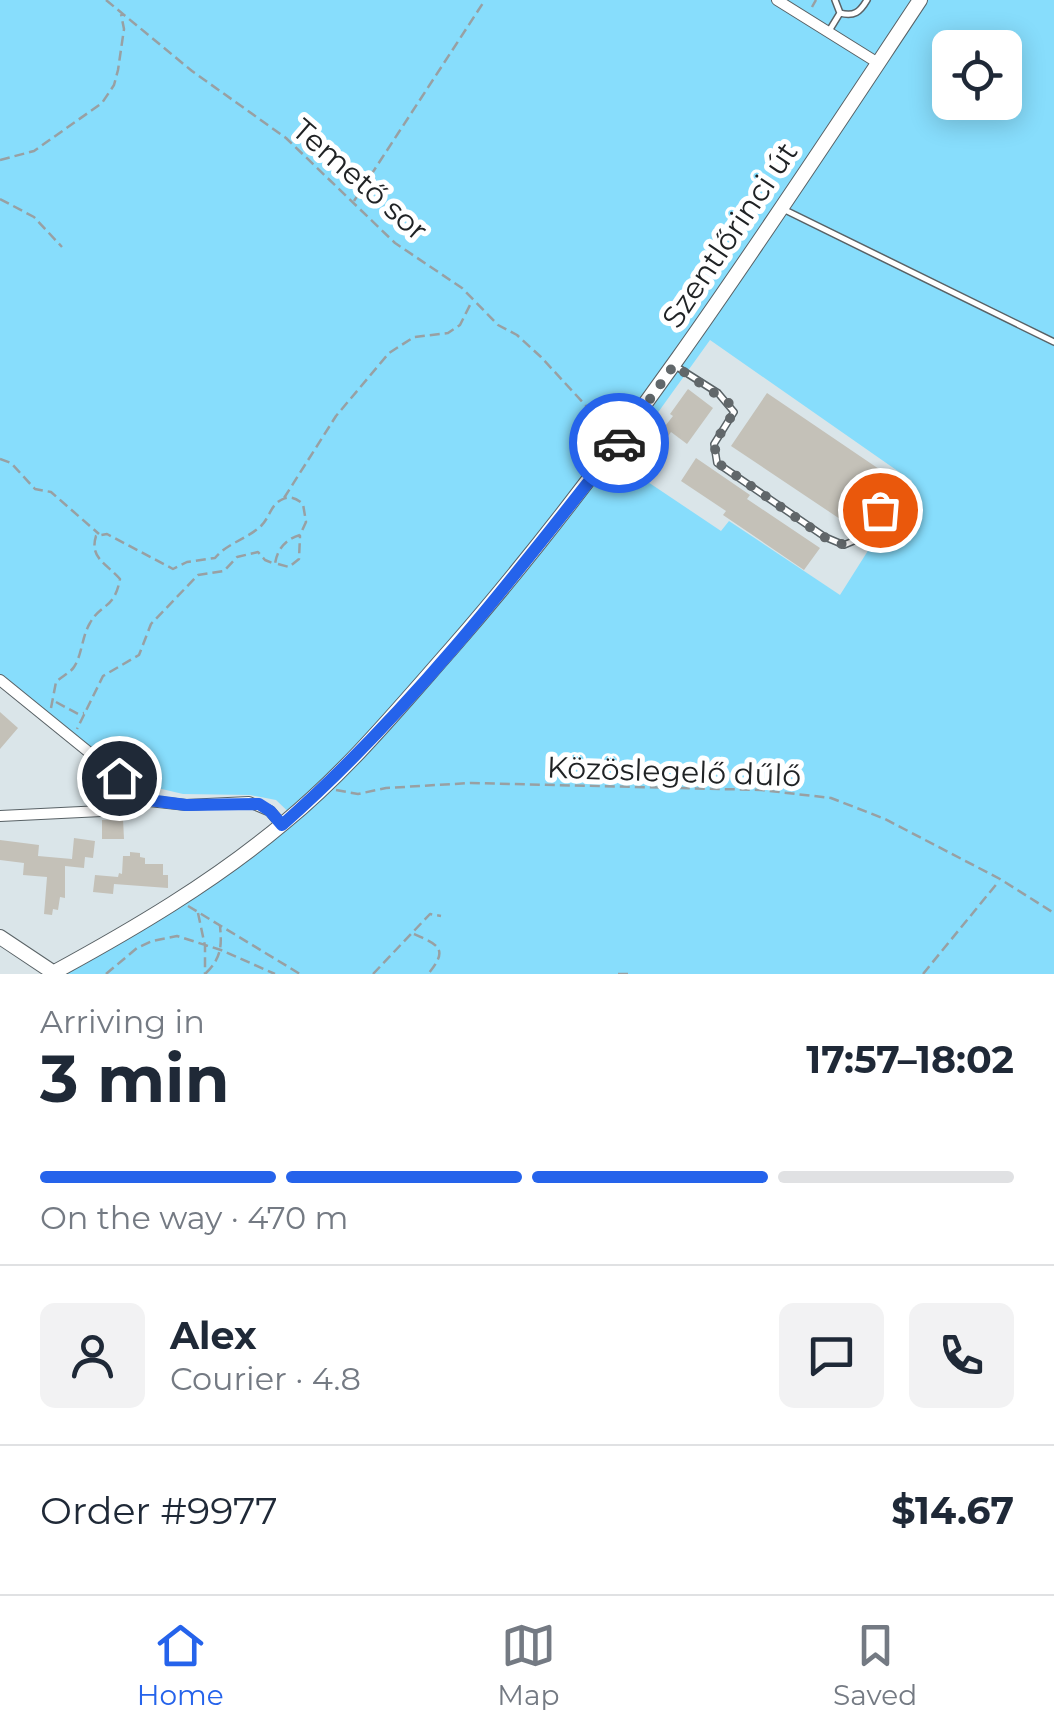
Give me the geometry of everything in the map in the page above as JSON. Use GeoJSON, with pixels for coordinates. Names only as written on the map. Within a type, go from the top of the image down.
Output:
{"type":"FeatureCollection","features":[{"type":"Feature","properties":{"kind":"main road","name":"Szentlőrinci út"},"geometry":{"type":"LineString","coordinates":[[52,973],[178,900],[282,825],[326,786],[510,581],[620,442],[783,209],[920,0]]}},
{"type":"Feature","properties":{"kind":"main road"},"geometry":{"type":"LineString","coordinates":[[0,937],[52,973]]}},
{"type":"Feature","properties":{"kind":"street"},"geometry":{"type":"LineString","coordinates":[[777,0],[878,63]]}},
{"type":"Feature","properties":{"kind":"street"},"geometry":{"type":"LineString","coordinates":[[0,680],[149,800]]}},
{"type":"Feature","properties":{"kind":"street"},"geometry":{"type":"LineString","coordinates":[[0,816],[122,810],[149,800],[186,805],[250,802],[270,811],[282,825]]}},
{"type":"Feature","properties":{"kind":"lane"},"geometry":{"type":"LineString","coordinates":[[835,0],[840,13]]}},
{"type":"Feature","properties":{"kind":"lane"},"geometry":{"type":"LineString","coordinates":[[840,13],[860,12],[867,0]]}},
{"type":"Feature","properties":{"kind":"lane"},"geometry":{"type":"LineString","coordinates":[[829,31],[840,13]]}},
{"type":"Feature","properties":{"kind":"lane"},"geometry":{"type":"LineString","coordinates":[[783,209],[1054,342]]}},
{"type":"Feature","properties":{"kind":"lane"},"geometry":{"type":"LineString","coordinates":[[674,365],[730,404],[734,412],[714,444],[718,463],[844,545],[856,542],[869,528],[892,493],[886,482],[878,486],[862,510],[869,528]]}},
{"type":"Feature","properties":{"kind":"path","name":"Temető sor"},"geometry":{"type":"LineString","coordinates":[[106,0],[192,71],[286,138],[395,244],[462,288],[498,325],[517,335],[620,442]]}},
{"type":"Feature","properties":{"kind":"path"},"geometry":{"type":"LineString","coordinates":[[353,202],[485,0]]}},
{"type":"Feature","properties":{"kind":"path"},"geometry":{"type":"LineString","coordinates":[[0,160],[34,150],[102,104],[118,70],[124,29],[120,12]]}},
{"type":"Feature","properties":{"kind":"path"},"geometry":{"type":"LineString","coordinates":[[0,199],[34,218],[62,247]]}},
{"type":"Feature","properties":{"kind":"path"},"geometry":{"type":"LineString","coordinates":[[0,459],[12,464],[35,489],[51,492],[96,534],[107,534],[172,569],[187,562],[215,558],[258,529],[271,508],[284,498],[336,416],[389,353],[414,336],[448,333],[460,325],[473,300]]}},
{"type":"Feature","properties":{"kind":"path"},"geometry":{"type":"LineString","coordinates":[[72,740],[103,676],[138,656],[151,624],[198,575],[224,571],[248,552],[258,552],[265,560],[289,567],[298,559],[300,535],[306,522],[304,504],[295,498],[284,498]]}},
{"type":"Feature","properties":{"kind":"path"},"geometry":{"type":"LineString","coordinates":[[46,718],[56,682],[76,664],[90,622],[113,602],[118,590],[120,578],[95,556],[96,536],[101,534]]}},
{"type":"Feature","properties":{"kind":"path"},"geometry":{"type":"LineString","coordinates":[[275,564],[276,552],[300,535]]}},
{"type":"Feature","properties":{"kind":"path"},"geometry":{"type":"LineString","coordinates":[[54,699],[78,714],[86,713]]}},
{"type":"Feature","properties":{"kind":"path","name":"Közöslegelő dűlő"},"geometry":{"type":"LineString","coordinates":[[326,786],[358,794],[386,788],[471,783],[761,790],[831,798],[884,820],[1000,880],[1054,913]]}},
{"type":"Feature","properties":{"kind":"path"},"geometry":{"type":"LineString","coordinates":[[924,974],[1000,880]]}},
{"type":"Feature","properties":{"kind":"path"},"geometry":{"type":"LineString","coordinates":[[178,900],[300,974]]}},
{"type":"Feature","properties":{"kind":"path"},"geometry":{"type":"LineString","coordinates":[[198,912],[205,946],[205,974]]}},
{"type":"Feature","properties":{"kind":"path"},"geometry":{"type":"LineString","coordinates":[[373,974],[430,914],[441,916]]}},
{"type":"Feature","properties":{"kind":"path"},"geometry":{"type":"LineString","coordinates":[[205,974],[218,962],[220,925]]}},
{"type":"Feature","properties":{"kind":"path"},"geometry":{"type":"LineString","coordinates":[[413,934],[440,951],[440,959],[428,974]]}},
{"type":"Feature","properties":{"kind":"path"},"geometry":{"type":"LineString","coordinates":[[106,974],[138,948],[178,936],[275,974]]}},
{"type":"Feature","properties":{"kind":"path"},"geometry":{"type":"LineString","coordinates":[[617,974],[631,974]]}},
{"type":"Feature","properties":{"kind":"shaded area"},"geometry":{"type":"Polygon","coordinates":[[[0,0],[1054,0],[1054,974],[62,974],[176,908],[298,821],[276,800],[250,795],[183,794],[149,786],[72,739],[0,677],[0,0]],[[710,340],[626,457],[636,474],[721,531],[729,521],[840,595],[912,481],[710,340]]]}},
{"type":"Feature","properties":{"kind":"building"},"geometry":{"type":"Polygon","coordinates":[[[688,389],[713,408],[687,444],[671,432],[655,455],[647,449],[688,389]]]}},
{"type":"Feature","properties":{"kind":"building"},"geometry":{"type":"Polygon","coordinates":[[[767,393],[879,469],[843,521],[731,446],[767,393]]]}},
{"type":"Feature","properties":{"kind":"building"},"geometry":{"type":"Polygon","coordinates":[[[696,458],[750,495],[747,499],[820,548],[804,570],[681,481],[696,458]]]}},
{"type":"Feature","properties":{"kind":"building"},"geometry":{"type":"Polygon","coordinates":[[[0,712],[18,728],[0,749],[0,712]]]}},
{"type":"Feature","properties":{"kind":"building"},"geometry":{"type":"Polygon","coordinates":[[[123,819],[124,839],[102,839],[102,820],[123,819]]]}},
{"type":"Feature","properties":{"kind":"building"},"geometry":{"type":"Polygon","coordinates":[[[74,838],[95,841],[93,858],[85,857],[84,868],[65,866],[65,898],[60,897],[58,910],[53,909],[52,915],[44,914],[47,877],[23,875],[24,863],[0,860],[0,840],[39,845],[38,856],[72,859],[74,838]]]}},
{"type":"Feature","properties":{"kind":"building"},"geometry":{"type":"Polygon","coordinates":[[[130,852],[140,853],[145,864],[163,864],[168,888],[114,884],[113,894],[93,892],[95,875],[118,877],[122,874],[123,856],[130,856],[130,852]]]}},
{"type":"Feature","properties":{"kind":"way so far"},"geometry":{"type":"LineString","coordinates":[[619,443],[674,365],[718,393],[734,412],[714,444],[718,463],[824,537],[844,545],[863,537],[880,510]]}},
{"type":"Feature","properties":{"kind":"route"},"geometry":{"type":"LineString","coordinates":[[119,778],[149,800],[186,805],[259,804],[282,825],[326,786],[390,718],[510,581],[619,443]]}}]}
